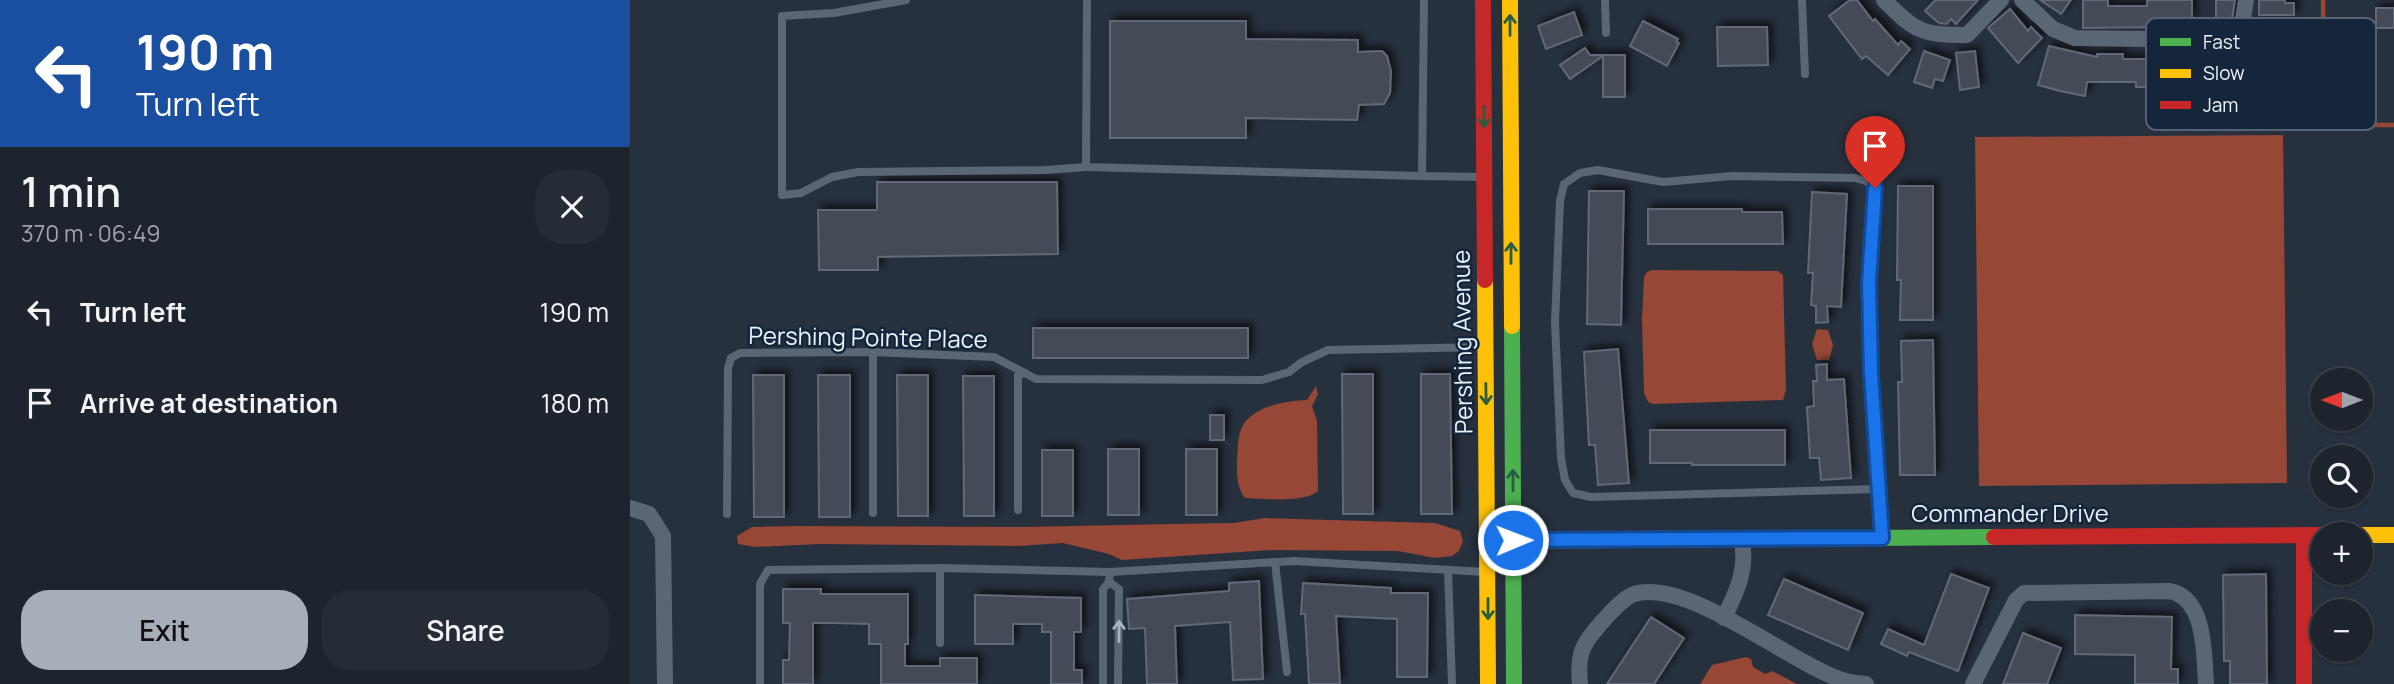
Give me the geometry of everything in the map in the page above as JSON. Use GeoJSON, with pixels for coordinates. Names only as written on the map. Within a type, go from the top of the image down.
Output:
{"type":"FeatureCollection","features":[{"type":"Feature","properties":{"kind":"street","name":"Pershing Avenue"},"geometry":{"type":"LineString","coordinates":[[1483,0],[1488,684]]}},
{"type":"Feature","properties":{"kind":"street","name":"Pershing Avenue"},"geometry":{"type":"LineString","coordinates":[[1510,0],[1514,684]]}},
{"type":"Feature","properties":{"kind":"street"},"geometry":{"type":"LineString","coordinates":[[1884,0],[1917,30],[1941,35],[1967,35],[2001,0]]}},
{"type":"Feature","properties":{"kind":"street"},"geometry":{"type":"LineString","coordinates":[[2022,0],[2053,29],[2075,38],[2146,39]]}},
{"type":"Feature","properties":{"kind":"street"},"geometry":{"type":"LineString","coordinates":[[2243,18],[2246,0]]}},
{"type":"Feature","properties":{"kind":"street"},"geometry":{"type":"LineString","coordinates":[[630,508],[649,514],[663,536],[665,684]]}},
{"type":"Feature","properties":{"kind":"street"},"geometry":{"type":"LineString","coordinates":[[2373,535],[2394,535]]}},
{"type":"Feature","properties":{"kind":"street"},"geometry":{"type":"LineString","coordinates":[[2304,536],[2304,684]]}},
{"type":"Feature","properties":{"kind":"street","name":"Commander Drive"},"geometry":{"type":"LineString","coordinates":[[1487,541],[2310,536]]}},
{"type":"Feature","properties":{"kind":"street"},"geometry":{"type":"LineString","coordinates":[[1724,618],[1736,594],[1742,573],[1744,550],[1741,539]]}},
{"type":"Feature","properties":{"kind":"street"},"geometry":{"type":"LineString","coordinates":[[1487,572],[1513,573]]}},
{"type":"Feature","properties":{"kind":"street"},"geometry":{"type":"LineString","coordinates":[[1973,684],[2016,600],[2024,593],[2169,591],[2178,592],[2190,601],[2196,614],[2204,648],[2206,684]]}},
{"type":"Feature","properties":{"kind":"street"},"geometry":{"type":"LineString","coordinates":[[1580,684],[1579,655],[1585,641],[1630,595],[1644,592],[1684,598],[1845,681],[1866,684]]}},
{"type":"Feature","properties":{"kind":"lane"},"geometry":{"type":"LineString","coordinates":[[906,0],[834,13],[782,16],[782,195],[802,193],[832,177],[858,172],[1046,170],[1086,167],[1484,177]]}},
{"type":"Feature","properties":{"kind":"lane"},"geometry":{"type":"LineString","coordinates":[[1086,167],[1087,0]]}},
{"type":"Feature","properties":{"kind":"lane"},"geometry":{"type":"LineString","coordinates":[[1422,176],[1424,0]]}},
{"type":"Feature","properties":{"kind":"lane"},"geometry":{"type":"LineString","coordinates":[[1605,0],[1606,33]]}},
{"type":"Feature","properties":{"kind":"lane"},"geometry":{"type":"LineString","coordinates":[[1802,0],[1805,74]]}},
{"type":"Feature","properties":{"kind":"lane"},"geometry":{"type":"LineString","coordinates":[[1878,489],[1591,497],[1573,493],[1565,480],[1561,458],[1555,322],[1560,201],[1564,184],[1580,173],[1598,170],[1663,182],[1732,176],[1856,178],[1875,188],[1869,283],[1872,395],[1882,538]]}},
{"type":"Feature","properties":{"kind":"lane","name":"Pershing Pointe Place"},"geometry":{"type":"LineString","coordinates":[[727,514],[728,368],[731,358],[740,353],[873,352],[994,357],[1036,379],[1262,380],[1289,372],[1302,362],[1328,350],[1486,347]]}},
{"type":"Feature","properties":{"kind":"lane"},"geometry":{"type":"LineString","coordinates":[[873,352],[873,513]]}},
{"type":"Feature","properties":{"kind":"lane"},"geometry":{"type":"LineString","coordinates":[[1018,510],[1018,375],[1025,373]]}},
{"type":"Feature","properties":{"kind":"lane"},"geometry":{"type":"LineString","coordinates":[[760,684],[760,584],[768,570],[940,568],[1110,572],[1275,562],[1487,572]]}},
{"type":"Feature","properties":{"kind":"lane"},"geometry":{"type":"LineString","coordinates":[[1275,562],[1287,672]]}},
{"type":"Feature","properties":{"kind":"lane"},"geometry":{"type":"LineString","coordinates":[[940,568],[940,643]]}},
{"type":"Feature","properties":{"kind":"lane"},"geometry":{"type":"LineString","coordinates":[[1448,570],[1452,684]]}},
{"type":"Feature","properties":{"kind":"lane"},"geometry":{"type":"LineString","coordinates":[[1103,684],[1103,589],[1109,582],[1110,572]]}},
{"type":"Feature","properties":{"kind":"lane"},"geometry":{"type":"LineString","coordinates":[[1109,582],[1119,589],[1118,684]]}},
{"type":"Feature","properties":{"kind":"shaded area"},"geometry":{"type":"Polygon","coordinates":[[[2283,135],[2287,483],[1979,486],[1975,137],[2283,135]]]}},
{"type":"Feature","properties":{"kind":"shaded area"},"geometry":{"type":"Polygon","coordinates":[[[1652,270],[1778,271],[1783,275],[1786,390],[1783,400],[1648,402],[1644,393],[1642,319],[1644,277],[1652,270]]]}},
{"type":"Feature","properties":{"kind":"shaded area"},"geometry":{"type":"Polygon","coordinates":[[[1817,329],[1828,330],[1833,345],[1829,360],[1817,360],[1812,344],[1817,329]]]}},
{"type":"Feature","properties":{"kind":"shaded area"},"geometry":{"type":"Polygon","coordinates":[[[1316,386],[1318,394],[1312,406],[1317,421],[1318,491],[1294,499],[1245,498],[1237,476],[1238,444],[1242,427],[1262,409],[1280,403],[1307,400],[1316,386]]]}},
{"type":"Feature","properties":{"kind":"shaded area"},"geometry":{"type":"Polygon","coordinates":[[[1265,518],[1435,523],[1460,531],[1463,541],[1459,551],[1452,556],[1435,558],[1398,551],[1271,550],[1122,560],[1109,554],[1063,543],[1018,546],[820,544],[755,547],[738,544],[737,536],[752,527],[1023,527],[1233,523],[1265,518]]]}},
{"type":"Feature","properties":{"kind":"shaded area"},"geometry":{"type":"Polygon","coordinates":[[[1746,657],[1751,659],[1753,667],[1765,674],[1772,671],[1797,684],[1700,684],[1712,665],[1746,657]]]}},
{"type":"Feature","properties":{"kind":"building"},"geometry":{"type":"Polygon","coordinates":[[[1850,0],[1857,0],[1873,21],[1875,19],[1898,45],[1901,41],[1910,49],[1888,75],[1866,56],[1862,59],[1829,16],[1850,0]]]}},
{"type":"Feature","properties":{"kind":"building"},"geometry":{"type":"Polygon","coordinates":[[[1935,0],[1978,0],[1956,24],[1951,19],[1947,24],[1939,23],[1925,11],[1935,0]]]}},
{"type":"Feature","properties":{"kind":"building"},"geometry":{"type":"Polygon","coordinates":[[[2040,0],[2071,0],[2061,14],[2040,0]]]}},
{"type":"Feature","properties":{"kind":"building"},"geometry":{"type":"Polygon","coordinates":[[[2083,0],[2108,0],[2108,6],[2147,6],[2147,0],[2192,0],[2192,18],[2146,18],[2146,27],[2083,28],[2083,0]]]}},
{"type":"Feature","properties":{"kind":"building"},"geometry":{"type":"Polygon","coordinates":[[[2216,0],[2235,0],[2232,18],[2216,18],[2216,0]]]}},
{"type":"Feature","properties":{"kind":"building"},"geometry":{"type":"Polygon","coordinates":[[[2259,0],[2285,0],[2285,3],[2294,3],[2294,15],[2259,15],[2259,0]]]}},
{"type":"Feature","properties":{"kind":"building"},"geometry":{"type":"Polygon","coordinates":[[[2376,8],[2394,8],[2394,28],[2376,28],[2376,8]]]}},
{"type":"Feature","properties":{"kind":"building"},"geometry":{"type":"Polygon","coordinates":[[[2010,9],[2028,31],[2031,27],[2042,38],[2018,63],[1988,28],[2010,9]]]}},
{"type":"Feature","properties":{"kind":"building"},"geometry":{"type":"Polygon","coordinates":[[[1574,12],[1582,35],[1546,49],[1538,26],[1574,12]]]}},
{"type":"Feature","properties":{"kind":"building"},"geometry":{"type":"Polygon","coordinates":[[[1110,21],[1246,21],[1246,39],[1358,40],[1358,52],[1382,51],[1387,56],[1391,71],[1390,93],[1384,104],[1359,105],[1357,120],[1246,118],[1246,138],[1110,138],[1110,21]]]}},
{"type":"Feature","properties":{"kind":"building"},"geometry":{"type":"Polygon","coordinates":[[[1643,21],[1678,39],[1676,42],[1679,43],[1667,66],[1630,46],[1643,21]]]}},
{"type":"Feature","properties":{"kind":"building"},"geometry":{"type":"Polygon","coordinates":[[[1717,27],[1767,27],[1768,65],[1718,66],[1717,27]]]}},
{"type":"Feature","properties":{"kind":"building"},"geometry":{"type":"Polygon","coordinates":[[[2049,46],[2097,57],[2097,54],[2123,54],[2123,59],[2146,59],[2146,87],[2136,87],[2136,82],[2087,82],[2085,96],[2038,85],[2049,46]]]}},
{"type":"Feature","properties":{"kind":"building"},"geometry":{"type":"Polygon","coordinates":[[[1585,48],[1590,55],[1625,55],[1625,97],[1603,97],[1603,56],[1570,79],[1560,65],[1585,48]]]}},
{"type":"Feature","properties":{"kind":"building"},"geometry":{"type":"Polygon","coordinates":[[[1924,51],[1950,60],[1943,81],[1935,79],[1932,88],[1914,82],[1924,51]]]}},
{"type":"Feature","properties":{"kind":"building"},"geometry":{"type":"Polygon","coordinates":[[[1975,51],[1979,87],[1960,90],[1956,53],[1975,51]]]}},
{"type":"Feature","properties":{"kind":"building"},"geometry":{"type":"Polygon","coordinates":[[[877,182],[1057,182],[1058,254],[878,257],[878,270],[819,270],[818,210],[877,210],[877,182]]]}},
{"type":"Feature","properties":{"kind":"building"},"geometry":{"type":"Polygon","coordinates":[[[1898,186],[1933,186],[1933,320],[1900,320],[1901,280],[1897,280],[1898,186]]]}},
{"type":"Feature","properties":{"kind":"building"},"geometry":{"type":"Polygon","coordinates":[[[1589,191],[1624,191],[1621,325],[1587,324],[1589,191]]]}},
{"type":"Feature","properties":{"kind":"building"},"geometry":{"type":"Polygon","coordinates":[[[1812,192],[1847,194],[1841,307],[1827,306],[1828,322],[1816,323],[1816,306],[1811,305],[1813,273],[1808,273],[1812,192]]]}},
{"type":"Feature","properties":{"kind":"building"},"geometry":{"type":"Polygon","coordinates":[[[1648,209],[1742,209],[1742,212],[1782,212],[1783,244],[1648,244],[1648,209]]]}},
{"type":"Feature","properties":{"kind":"building"},"geometry":{"type":"Polygon","coordinates":[[[1033,328],[1248,328],[1248,358],[1033,358],[1033,328]]]}},
{"type":"Feature","properties":{"kind":"building"},"geometry":{"type":"Polygon","coordinates":[[[1933,340],[1935,475],[1900,475],[1898,382],[1902,382],[1901,341],[1933,340]]]}},
{"type":"Feature","properties":{"kind":"building"},"geometry":{"type":"Polygon","coordinates":[[[1618,349],[1629,483],[1598,485],[1595,445],[1589,445],[1584,352],[1618,349]]]}},
{"type":"Feature","properties":{"kind":"building"},"geometry":{"type":"Polygon","coordinates":[[[1827,364],[1827,380],[1844,379],[1851,478],[1821,480],[1819,458],[1810,458],[1807,407],[1814,406],[1813,381],[1817,381],[1816,365],[1827,364]]]}},
{"type":"Feature","properties":{"kind":"building"},"geometry":{"type":"Polygon","coordinates":[[[1342,374],[1373,374],[1373,514],[1343,514],[1342,374]]]}},
{"type":"Feature","properties":{"kind":"building"},"geometry":{"type":"Polygon","coordinates":[[[1421,374],[1450,374],[1452,514],[1421,514],[1421,374]]]}},
{"type":"Feature","properties":{"kind":"building"},"geometry":{"type":"Polygon","coordinates":[[[753,375],[784,375],[784,517],[754,517],[753,375]]]}},
{"type":"Feature","properties":{"kind":"building"},"geometry":{"type":"Polygon","coordinates":[[[818,375],[850,375],[850,517],[819,517],[818,375]]]}},
{"type":"Feature","properties":{"kind":"building"},"geometry":{"type":"Polygon","coordinates":[[[897,375],[928,375],[928,516],[898,516],[897,375]]]}},
{"type":"Feature","properties":{"kind":"building"},"geometry":{"type":"Polygon","coordinates":[[[963,376],[994,376],[994,516],[964,516],[963,376]]]}},
{"type":"Feature","properties":{"kind":"building"},"geometry":{"type":"Polygon","coordinates":[[[1210,415],[1224,415],[1224,440],[1210,440],[1210,415]]]}},
{"type":"Feature","properties":{"kind":"building"},"geometry":{"type":"Polygon","coordinates":[[[1650,430],[1785,430],[1785,465],[1650,463],[1650,430]]]}},
{"type":"Feature","properties":{"kind":"building"},"geometry":{"type":"Polygon","coordinates":[[[1108,449],[1139,449],[1139,515],[1108,515],[1108,449]]]}},
{"type":"Feature","properties":{"kind":"building"},"geometry":{"type":"Polygon","coordinates":[[[1186,449],[1217,449],[1217,515],[1186,515],[1186,449]]]}},
{"type":"Feature","properties":{"kind":"building"},"geometry":{"type":"Polygon","coordinates":[[[1042,450],[1073,450],[1073,516],[1042,516],[1042,450]]]}},
{"type":"Feature","properties":{"kind":"building"},"geometry":{"type":"Polygon","coordinates":[[[1951,574],[1989,588],[1958,671],[1909,652],[1907,656],[1881,644],[1888,629],[1924,645],[1951,574]]]}},
{"type":"Feature","properties":{"kind":"building"},"geometry":{"type":"Polygon","coordinates":[[[2266,574],[2267,684],[2230,684],[2230,661],[2224,661],[2223,575],[2266,574]]]}},
{"type":"Feature","properties":{"kind":"building"},"geometry":{"type":"Polygon","coordinates":[[[1784,579],[1863,613],[1848,650],[1768,615],[1784,579]]]}},
{"type":"Feature","properties":{"kind":"building"},"geometry":{"type":"Polygon","coordinates":[[[1259,581],[1263,679],[1233,680],[1230,622],[1175,626],[1177,684],[1147,684],[1145,628],[1129,629],[1127,599],[1229,591],[1229,583],[1259,581]]]}},
{"type":"Feature","properties":{"kind":"building"},"geometry":{"type":"Polygon","coordinates":[[[1303,583],[1391,588],[1391,593],[1428,593],[1427,677],[1397,677],[1397,619],[1336,616],[1340,684],[1309,684],[1305,614],[1301,614],[1303,583]]]}},
{"type":"Feature","properties":{"kind":"building"},"geometry":{"type":"Polygon","coordinates":[[[783,589],[821,589],[821,594],[908,594],[905,666],[940,666],[940,658],[977,658],[977,684],[881,684],[881,644],[869,644],[869,624],[813,623],[813,684],[783,684],[783,660],[789,660],[790,623],[783,623],[783,589]]]}},
{"type":"Feature","properties":{"kind":"building"},"geometry":{"type":"Polygon","coordinates":[[[975,595],[1081,598],[1081,632],[1074,632],[1074,670],[1082,670],[1082,684],[1051,684],[1051,632],[1042,632],[1042,624],[1013,624],[1013,644],[975,644],[975,595]]]}},
{"type":"Feature","properties":{"kind":"building"},"geometry":{"type":"Polygon","coordinates":[[[2075,615],[2172,617],[2171,669],[2178,669],[2178,684],[2135,684],[2135,655],[2075,654],[2075,615]]]}},
{"type":"Feature","properties":{"kind":"building"},"geometry":{"type":"Polygon","coordinates":[[[1651,617],[1684,638],[1654,684],[1607,684],[1651,617]]]}},
{"type":"Feature","properties":{"kind":"building"},"geometry":{"type":"Polygon","coordinates":[[[2023,633],[2061,648],[2047,684],[2003,684],[2023,633]]]}},
{"type":"Feature","properties":{"kind":"waterway"},"geometry":{"type":"LineString","coordinates":[[2323,0],[2323,18]]}},
{"type":"Feature","properties":{"kind":"waterway"},"geometry":{"type":"LineString","coordinates":[[2376,125],[2394,125]]}},
{"type":"Feature","properties":{"kind":"traffic: fast"},"geometry":{"type":"LineString","coordinates":[[1512,326],[1514,684]]}},
{"type":"Feature","properties":{"kind":"traffic: fast"},"geometry":{"type":"LineString","coordinates":[[1487,541],[1994,537]]}},
{"type":"Feature","properties":{"kind":"traffic: slow"},"geometry":{"type":"LineString","coordinates":[[1510,0],[1512,326]]}},
{"type":"Feature","properties":{"kind":"traffic: slow"},"geometry":{"type":"LineString","coordinates":[[1485,280],[1488,684]]}},
{"type":"Feature","properties":{"kind":"traffic: slow"},"geometry":{"type":"LineString","coordinates":[[2373,535],[2394,535]]}},
{"type":"Feature","properties":{"kind":"traffic: jam"},"geometry":{"type":"LineString","coordinates":[[1483,0],[1485,280]]}},
{"type":"Feature","properties":{"kind":"traffic: jam"},"geometry":{"type":"LineString","coordinates":[[2304,535],[2304,684]]}},
{"type":"Feature","properties":{"kind":"traffic: jam"},"geometry":{"type":"LineString","coordinates":[[1994,537],[2310,535]]}},
{"type":"Feature","properties":{"kind":"route"},"geometry":{"type":"LineString","coordinates":[[1513,540],[1882,538],[1872,395],[1869,283],[1875,188]]}}]}
